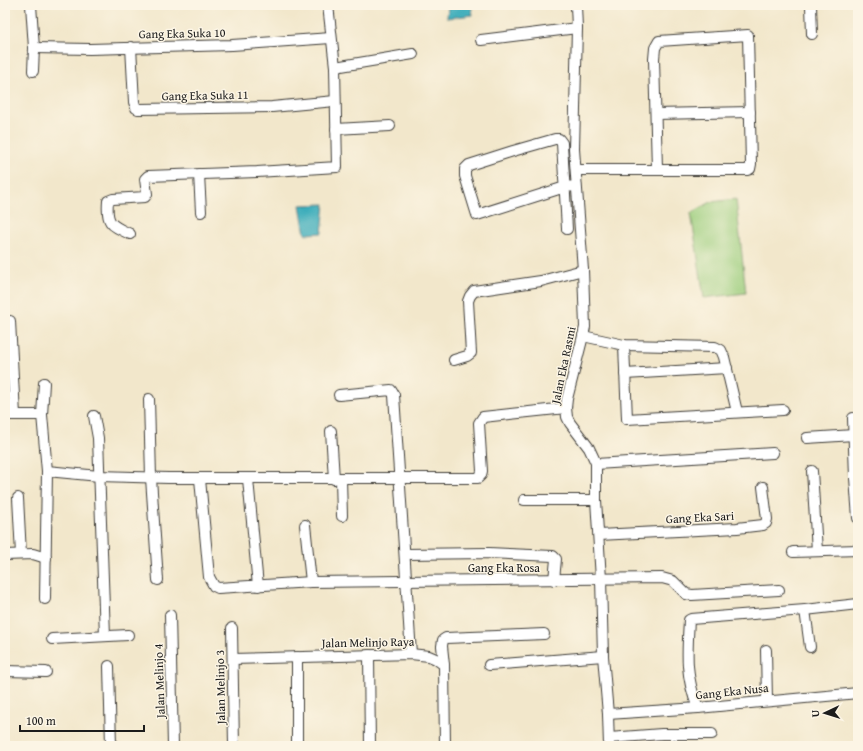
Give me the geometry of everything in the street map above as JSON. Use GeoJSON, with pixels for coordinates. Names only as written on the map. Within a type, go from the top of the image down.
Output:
{"type":"FeatureCollection","features":[{"type":"Feature","properties":{"kind":"street"},"geometry":{"type":"LineString","coordinates":[[31,5],[34,48],[33,71]]}},
{"type":"Feature","properties":{"kind":"street"},"geometry":{"type":"LineString","coordinates":[[130,234],[110,223],[108,203],[109,200],[145,197],[147,194],[145,179],[148,176],[337,167],[335,67],[328,5]]}},
{"type":"Feature","properties":{"kind":"street","name":"Jalan Eka Rasmi"},"geometry":{"type":"LineString","coordinates":[[576,5],[577,28],[574,149],[583,270],[584,327],[583,336],[566,399],[566,408],[570,423],[589,448],[594,456],[596,464],[596,500],[601,579],[603,656],[609,742]]}},
{"type":"Feature","properties":{"kind":"street"},"geometry":{"type":"LineString","coordinates":[[810,5],[812,34]]}},
{"type":"Feature","properties":{"kind":"street"},"geometry":{"type":"LineString","coordinates":[[481,40],[577,28]]}},
{"type":"Feature","properties":{"kind":"street"},"geometry":{"type":"LineString","coordinates":[[576,170],[748,170],[751,164],[749,54],[747,34],[658,41],[655,48],[654,59],[656,169]]}},
{"type":"Feature","properties":{"kind":"street","name":"Gang Eka Suka 10"},"geometry":{"type":"LineString","coordinates":[[34,48],[90,49],[232,44],[332,38]]}},
{"type":"Feature","properties":{"kind":"street","name":"Gang Eka Suka 11"},"geometry":{"type":"LineString","coordinates":[[132,47],[134,106],[138,109],[272,107],[335,101]]}},
{"type":"Feature","properties":{"kind":"street"},"geometry":{"type":"LineString","coordinates":[[335,67],[413,54]]}},
{"type":"Feature","properties":{"kind":"street"},"geometry":{"type":"LineString","coordinates":[[656,114],[750,112]]}},
{"type":"Feature","properties":{"kind":"street"},"geometry":{"type":"LineString","coordinates":[[336,129],[390,126]]}},
{"type":"Feature","properties":{"kind":"street"},"geometry":{"type":"LineString","coordinates":[[567,229],[566,187],[562,143],[559,139],[513,150],[469,166],[465,169],[465,176],[478,215],[566,187],[576,186]]}},
{"type":"Feature","properties":{"kind":"street"},"geometry":{"type":"LineString","coordinates":[[199,174],[200,212]]}},
{"type":"Feature","properties":{"kind":"street"},"geometry":{"type":"LineString","coordinates":[[454,360],[467,356],[470,353],[468,301],[474,291],[541,280],[583,270]]}},
{"type":"Feature","properties":{"kind":"street"},"geometry":{"type":"LineString","coordinates":[[10,321],[10,415],[42,415]]}},
{"type":"Feature","properties":{"kind":"street"},"geometry":{"type":"LineString","coordinates":[[583,336],[624,345],[715,347],[722,350],[736,412]]}},
{"type":"Feature","properties":{"kind":"street"},"geometry":{"type":"LineString","coordinates":[[624,345],[627,419],[783,410]]}},
{"type":"Feature","properties":{"kind":"street"},"geometry":{"type":"LineString","coordinates":[[625,374],[727,368]]}},
{"type":"Feature","properties":{"kind":"street"},"geometry":{"type":"LineString","coordinates":[[44,383],[42,415],[47,471],[45,599]]}},
{"type":"Feature","properties":{"kind":"street"},"geometry":{"type":"LineString","coordinates":[[339,395],[391,390],[394,395],[411,654]]}},
{"type":"Feature","properties":{"kind":"street"},"geometry":{"type":"LineString","coordinates":[[149,399],[151,478],[158,580]]}},
{"type":"Feature","properties":{"kind":"street"},"geometry":{"type":"LineString","coordinates":[[47,471],[98,476],[200,479],[400,477],[478,478],[482,471],[479,423],[483,417],[566,408]]}},
{"type":"Feature","properties":{"kind":"street"},"geometry":{"type":"LineString","coordinates":[[94,416],[97,431],[105,636]]}},
{"type":"Feature","properties":{"kind":"street"},"geometry":{"type":"LineString","coordinates":[[854,418],[855,478],[858,518]]}},
{"type":"Feature","properties":{"kind":"street"},"geometry":{"type":"LineString","coordinates":[[331,431],[342,516]]}},
{"type":"Feature","properties":{"kind":"street"},"geometry":{"type":"LineString","coordinates":[[807,438],[854,435]]}},
{"type":"Feature","properties":{"kind":"street"},"geometry":{"type":"LineString","coordinates":[[596,464],[773,453]]}},
{"type":"Feature","properties":{"kind":"street"},"geometry":{"type":"LineString","coordinates":[[812,471],[817,551]]}},
{"type":"Feature","properties":{"kind":"street","name":"Gang Eka Rosa"},"geometry":{"type":"LineString","coordinates":[[200,479],[209,577],[214,586],[222,588],[311,582],[336,583],[662,578],[673,580],[686,594],[692,595],[779,590]]}},
{"type":"Feature","properties":{"kind":"street"},"geometry":{"type":"LineString","coordinates":[[248,479],[258,586]]}},
{"type":"Feature","properties":{"kind":"street","name":"Gang Eka Sari"},"geometry":{"type":"LineString","coordinates":[[599,535],[737,528],[763,525],[766,523],[767,519],[762,487]]}},
{"type":"Feature","properties":{"kind":"street"},"geometry":{"type":"LineString","coordinates":[[18,498],[21,554]]}},
{"type":"Feature","properties":{"kind":"street"},"geometry":{"type":"LineString","coordinates":[[524,500],[596,500]]}},
{"type":"Feature","properties":{"kind":"street"},"geometry":{"type":"LineString","coordinates":[[306,525],[311,582]]}},
{"type":"Feature","properties":{"kind":"street"},"geometry":{"type":"LineString","coordinates":[[793,552],[858,550]]}},
{"type":"Feature","properties":{"kind":"street"},"geometry":{"type":"LineString","coordinates":[[405,554],[489,553],[553,556],[556,559],[554,580]]}},
{"type":"Feature","properties":{"kind":"street"},"geometry":{"type":"LineString","coordinates":[[5,555],[37,555],[46,558]]}},
{"type":"Feature","properties":{"kind":"street"},"geometry":{"type":"LineString","coordinates":[[698,708],[688,673],[689,620],[858,604]]}},
{"type":"Feature","properties":{"kind":"street"},"geometry":{"type":"LineString","coordinates":[[805,610],[810,647]]}},
{"type":"Feature","properties":{"kind":"street","name":"Jalan Melinjo 4"},"geometry":{"type":"LineString","coordinates":[[170,615],[173,746]]}},
{"type":"Feature","properties":{"kind":"street","name":"Jalan Melinjo 3"},"geometry":{"type":"LineString","coordinates":[[232,628],[234,746]]}},
{"type":"Feature","properties":{"kind":"street"},"geometry":{"type":"LineString","coordinates":[[445,746],[443,640],[446,638],[544,634]]}},
{"type":"Feature","properties":{"kind":"street"},"geometry":{"type":"LineString","coordinates":[[52,639],[128,635]]}},
{"type":"Feature","properties":{"kind":"street"},"geometry":{"type":"LineString","coordinates":[[766,650],[767,701]]}},
{"type":"Feature","properties":{"kind":"street"},"geometry":{"type":"LineString","coordinates":[[369,654],[370,746]]}},
{"type":"Feature","properties":{"kind":"street","name":"Jalan Melinjo Raya"},"geometry":{"type":"LineString","coordinates":[[233,659],[411,654],[429,656],[444,664]]}},
{"type":"Feature","properties":{"kind":"street"},"geometry":{"type":"LineString","coordinates":[[489,665],[603,656]]}},
{"type":"Feature","properties":{"kind":"street"},"geometry":{"type":"LineString","coordinates":[[297,657],[297,746]]}},
{"type":"Feature","properties":{"kind":"street"},"geometry":{"type":"LineString","coordinates":[[109,666],[111,746]]}},
{"type":"Feature","properties":{"kind":"street"},"geometry":{"type":"LineString","coordinates":[[5,671],[46,672]]}},
{"type":"Feature","properties":{"kind":"street","name":"Gang Eka Nusa"},"geometry":{"type":"LineString","coordinates":[[608,714],[698,708],[858,693]]}},
{"type":"Feature","properties":{"kind":"street"},"geometry":{"type":"LineString","coordinates":[[609,742],[662,734],[712,734]]}},
{"type":"Feature","properties":{"kind":"green space"},"geometry":{"type":"Polygon","coordinates":[[[736,199],[746,293],[704,298],[691,213],[711,202],[736,199]]]}},
{"type":"Feature","properties":{"kind":"water"},"geometry":{"type":"Polygon","coordinates":[[[448,5],[471,5],[473,15],[447,18],[448,5]]]}},
{"type":"Feature","properties":{"kind":"water"},"geometry":{"type":"Polygon","coordinates":[[[325,204],[322,233],[305,234],[300,205],[325,204]]]}}]}
